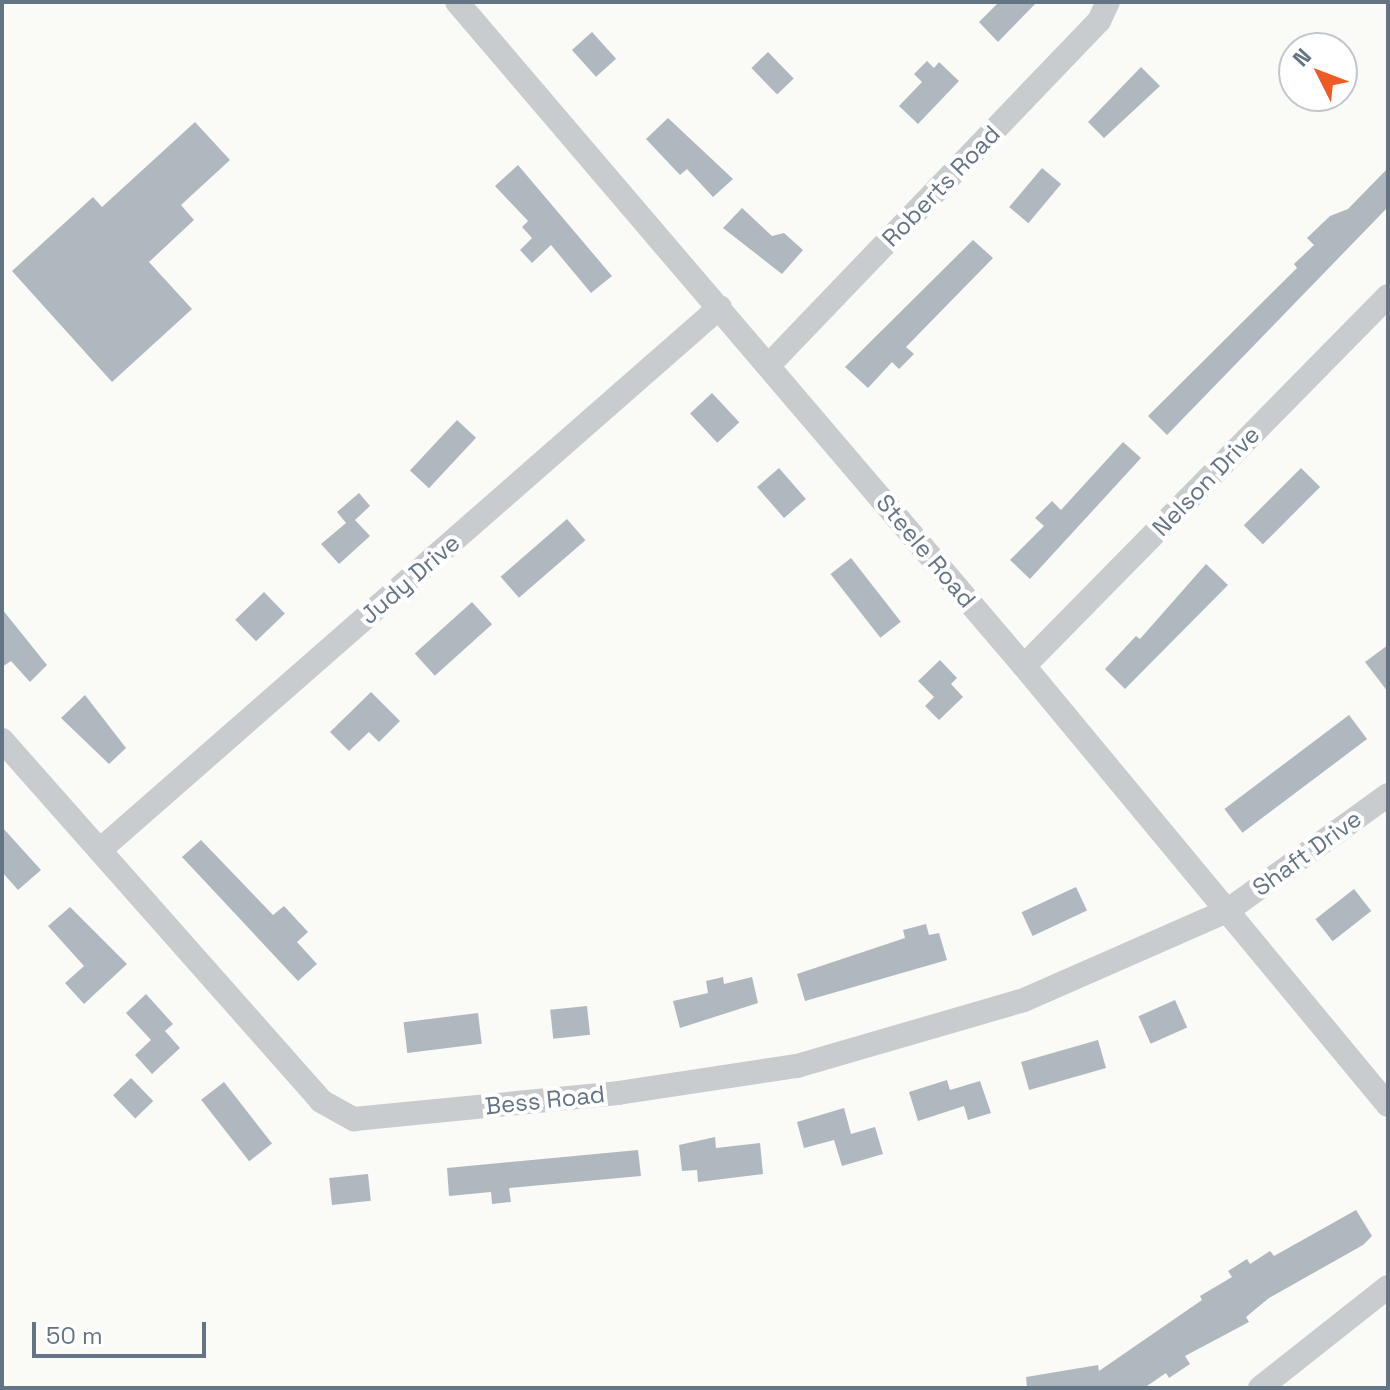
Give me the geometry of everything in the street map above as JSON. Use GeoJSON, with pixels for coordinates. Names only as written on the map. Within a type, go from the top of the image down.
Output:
{"type":"FeatureCollection","features":[{"type":"Feature","properties":{"kind":"street","name":"Steele Road"},"geometry":{"type":"LineString","coordinates":[[457,2],[1024,666],[1388,1105]]}},
{"type":"Feature","properties":{"kind":"street","name":"Roberts Road"},"geometry":{"type":"LineString","coordinates":[[769,365],[1099,21],[1108,2]]}},
{"type":"Feature","properties":{"kind":"street","name":"Nelson Drive"},"geometry":{"type":"LineString","coordinates":[[1024,666],[1388,296]]}},
{"type":"Feature","properties":{"kind":"street","name":"Judy Drive"},"geometry":{"type":"LineString","coordinates":[[100,850],[720,307]]}},
{"type":"Feature","properties":{"kind":"street","name":"Bess Road"},"geometry":{"type":"LineString","coordinates":[[2,740],[321,1101],[354,1119],[618,1093],[797,1066],[1024,1000],[1227,911]]}},
{"type":"Feature","properties":{"kind":"street","name":"Shaft Drive"},"geometry":{"type":"LineString","coordinates":[[1227,911],[1388,795]]}},
{"type":"Feature","properties":{"kind":"street"},"geometry":{"type":"LineString","coordinates":[[1260,1388],[1388,1287]]}},
{"type":"Feature","properties":{"kind":"building"},"geometry":{"type":"Polygon","coordinates":[[[999,2],[1037,2],[998,42],[979,22],[999,2]]]}},
{"type":"Feature","properties":{"kind":"building"},"geometry":{"type":"Polygon","coordinates":[[[592,32],[616,59],[596,77],[572,50],[592,32]]]}},
{"type":"Feature","properties":{"kind":"building"},"geometry":{"type":"Polygon","coordinates":[[[768,52],[794,79],[777,95],[751,68],[768,52]]]}},
{"type":"Feature","properties":{"kind":"building"},"geometry":{"type":"Polygon","coordinates":[[[927,61],[934,68],[939,62],[959,81],[918,124],[899,106],[922,82],[914,74],[927,61]]]}},
{"type":"Feature","properties":{"kind":"building"},"geometry":{"type":"Polygon","coordinates":[[[1141,67],[1160,86],[1104,138],[1088,122],[1141,67]]]}},
{"type":"Feature","properties":{"kind":"building"},"geometry":{"type":"Polygon","coordinates":[[[668,118],[733,179],[713,197],[687,169],[680,175],[646,139],[668,118]]]}},
{"type":"Feature","properties":{"kind":"building"},"geometry":{"type":"Polygon","coordinates":[[[195,122],[230,160],[181,205],[194,220],[149,262],[192,309],[112,382],[12,271],[93,197],[102,207],[195,122]]]}},
{"type":"Feature","properties":{"kind":"building"},"geometry":{"type":"Polygon","coordinates":[[[518,165],[612,276],[591,293],[551,245],[532,263],[520,250],[532,238],[522,227],[528,221],[495,186],[518,165]]]}},
{"type":"Feature","properties":{"kind":"building"},"geometry":{"type":"Polygon","coordinates":[[[1042,168],[1061,184],[1028,223],[1009,207],[1042,168]]]}},
{"type":"Feature","properties":{"kind":"building"},"geometry":{"type":"Polygon","coordinates":[[[1388,168],[1388,207],[1167,435],[1148,416],[1297,268],[1294,264],[1314,245],[1307,238],[1330,216],[1348,209],[1388,168]]]}},
{"type":"Feature","properties":{"kind":"building"},"geometry":{"type":"Polygon","coordinates":[[[742,208],[772,236],[784,233],[803,250],[782,274],[723,228],[742,208]]]}},
{"type":"Feature","properties":{"kind":"building"},"geometry":{"type":"Polygon","coordinates":[[[973,240],[993,258],[906,347],[914,354],[899,369],[892,362],[868,388],[845,367],[973,240]]]}},
{"type":"Feature","properties":{"kind":"building"},"geometry":{"type":"Polygon","coordinates":[[[712,393],[739,422],[717,443],[690,413],[712,393]]]}},
{"type":"Feature","properties":{"kind":"building"},"geometry":{"type":"Polygon","coordinates":[[[457,420],[476,438],[429,488],[410,470],[457,420]]]}},
{"type":"Feature","properties":{"kind":"building"},"geometry":{"type":"Polygon","coordinates":[[[1123,442],[1141,458],[1030,579],[1010,560],[1044,526],[1035,518],[1052,501],[1061,510],[1123,442]]]}},
{"type":"Feature","properties":{"kind":"building"},"geometry":{"type":"Polygon","coordinates":[[[779,468],[806,499],[784,518],[757,487],[779,468]]]}},
{"type":"Feature","properties":{"kind":"building"},"geometry":{"type":"Polygon","coordinates":[[[1301,468],[1320,487],[1263,544],[1244,525],[1301,468]]]}},
{"type":"Feature","properties":{"kind":"building"},"geometry":{"type":"Polygon","coordinates":[[[359,493],[370,506],[355,520],[370,536],[339,564],[321,544],[346,523],[337,512],[359,493]]]}},
{"type":"Feature","properties":{"kind":"building"},"geometry":{"type":"Polygon","coordinates":[[[567,519],[585,540],[519,598],[501,577],[567,519]]]}},
{"type":"Feature","properties":{"kind":"building"},"geometry":{"type":"Polygon","coordinates":[[[851,558],[901,622],[880,638],[831,574],[851,558]]]}},
{"type":"Feature","properties":{"kind":"building"},"geometry":{"type":"Polygon","coordinates":[[[1206,564],[1228,585],[1125,689],[1105,669],[1136,636],[1140,639],[1206,564]]]}},
{"type":"Feature","properties":{"kind":"building"},"geometry":{"type":"Polygon","coordinates":[[[264,592],[285,614],[256,641],[235,620],[264,592]]]}},
{"type":"Feature","properties":{"kind":"building"},"geometry":{"type":"Polygon","coordinates":[[[472,602],[492,624],[435,676],[415,654],[472,602]]]}},
{"type":"Feature","properties":{"kind":"building"},"geometry":{"type":"Polygon","coordinates":[[[2,609],[47,665],[30,682],[11,661],[2,667],[2,609]]]}},
{"type":"Feature","properties":{"kind":"building"},"geometry":{"type":"Polygon","coordinates":[[[1388,645],[1388,692],[1365,662],[1388,645]]]}},
{"type":"Feature","properties":{"kind":"building"},"geometry":{"type":"Polygon","coordinates":[[[940,660],[957,678],[951,684],[963,697],[939,720],[925,706],[934,697],[918,681],[940,660]]]}},
{"type":"Feature","properties":{"kind":"building"},"geometry":{"type":"Polygon","coordinates":[[[371,692],[400,721],[379,742],[369,732],[349,751],[330,732],[371,692]]]}},
{"type":"Feature","properties":{"kind":"building"},"geometry":{"type":"Polygon","coordinates":[[[85,695],[126,748],[109,764],[61,718],[85,695]]]}},
{"type":"Feature","properties":{"kind":"building"},"geometry":{"type":"Polygon","coordinates":[[[1349,715],[1367,739],[1242,833],[1224,809],[1349,715]]]}},
{"type":"Feature","properties":{"kind":"building"},"geometry":{"type":"Polygon","coordinates":[[[2,827],[41,870],[18,890],[2,872],[2,827]]]}},
{"type":"Feature","properties":{"kind":"building"},"geometry":{"type":"Polygon","coordinates":[[[201,840],[273,915],[284,906],[308,932],[297,942],[317,964],[298,981],[182,857],[201,840]]]}},
{"type":"Feature","properties":{"kind":"building"},"geometry":{"type":"Polygon","coordinates":[[[1076,887],[1087,911],[1033,936],[1022,912],[1076,887]]]}},
{"type":"Feature","properties":{"kind":"building"},"geometry":{"type":"Polygon","coordinates":[[[1354,889],[1371,911],[1333,941],[1315,919],[1354,889]]]}},
{"type":"Feature","properties":{"kind":"building"},"geometry":{"type":"Polygon","coordinates":[[[70,907],[127,964],[84,1004],[65,983],[84,966],[48,926],[70,907]]]}},
{"type":"Feature","properties":{"kind":"building"},"geometry":{"type":"Polygon","coordinates":[[[926,924],[929,935],[939,933],[947,960],[805,1001],[797,974],[905,938],[903,930],[926,924]]]}},
{"type":"Feature","properties":{"kind":"building"},"geometry":{"type":"Polygon","coordinates":[[[723,977],[724,984],[752,977],[758,1003],[680,1028],[673,1001],[708,993],[706,981],[723,977]]]}},
{"type":"Feature","properties":{"kind":"building"},"geometry":{"type":"Polygon","coordinates":[[[146,994],[173,1024],[165,1031],[180,1048],[152,1074],[135,1055],[151,1040],[126,1013],[146,994]]]}},
{"type":"Feature","properties":{"kind":"building"},"geometry":{"type":"Polygon","coordinates":[[[1175,1000],[1187,1027],[1151,1044],[1138,1016],[1175,1000]]]}},
{"type":"Feature","properties":{"kind":"building"},"geometry":{"type":"Polygon","coordinates":[[[587,1006],[590,1035],[553,1039],[550,1010],[587,1006]]]}},
{"type":"Feature","properties":{"kind":"building"},"geometry":{"type":"Polygon","coordinates":[[[478,1013],[482,1044],[407,1053],[404,1022],[478,1013]]]}},
{"type":"Feature","properties":{"kind":"building"},"geometry":{"type":"Polygon","coordinates":[[[1098,1040],[1106,1068],[1029,1090],[1021,1062],[1098,1040]]]}},
{"type":"Feature","properties":{"kind":"building"},"geometry":{"type":"Polygon","coordinates":[[[131,1078],[153,1101],[135,1118],[113,1095],[131,1078]]]}},
{"type":"Feature","properties":{"kind":"building"},"geometry":{"type":"Polygon","coordinates":[[[947,1080],[950,1090],[980,1081],[991,1113],[968,1120],[964,1106],[918,1121],[909,1092],[947,1080]]]}},
{"type":"Feature","properties":{"kind":"building"},"geometry":{"type":"Polygon","coordinates":[[[224,1082],[272,1143],[249,1161],[201,1100],[224,1082]]]}},
{"type":"Feature","properties":{"kind":"building"},"geometry":{"type":"Polygon","coordinates":[[[844,1108],[851,1134],[875,1127],[883,1154],[842,1166],[834,1140],[804,1148],[797,1122],[844,1108]]]}},
{"type":"Feature","properties":{"kind":"building"},"geometry":{"type":"Polygon","coordinates":[[[715,1137],[716,1148],[760,1143],[763,1174],[698,1182],[697,1170],[682,1171],[679,1145],[715,1137]]]}},
{"type":"Feature","properties":{"kind":"building"},"geometry":{"type":"Polygon","coordinates":[[[638,1150],[641,1176],[509,1188],[511,1202],[492,1204],[491,1192],[449,1196],[447,1168],[638,1150]]]}},
{"type":"Feature","properties":{"kind":"building"},"geometry":{"type":"Polygon","coordinates":[[[368,1174],[371,1201],[332,1205],[329,1178],[368,1174]]]}},
{"type":"Feature","properties":{"kind":"building"},"geometry":{"type":"Polygon","coordinates":[[[1356,1210],[1372,1236],[1363,1245],[1269,1298],[1246,1317],[1249,1322],[1185,1356],[1190,1364],[1169,1378],[1166,1373],[1144,1388],[1027,1388],[1026,1377],[1098,1365],[1099,1371],[1202,1300],[1200,1296],[1232,1277],[1228,1271],[1247,1259],[1250,1264],[1270,1251],[1274,1256],[1356,1210]]]}}]}
